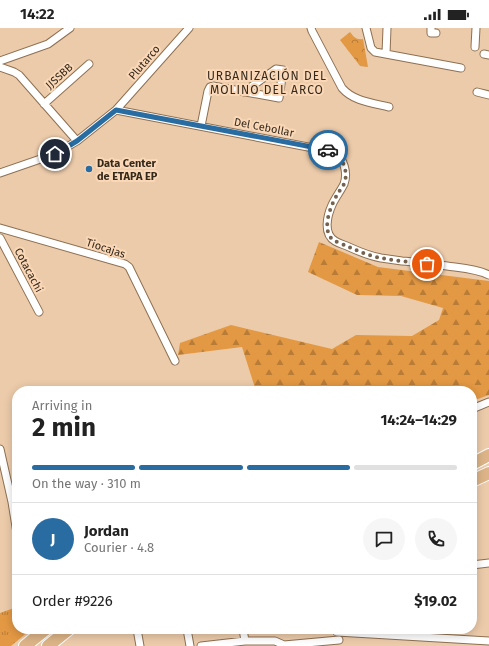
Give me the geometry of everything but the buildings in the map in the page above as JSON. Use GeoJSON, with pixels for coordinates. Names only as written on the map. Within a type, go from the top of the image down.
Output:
{"type":"FeatureCollection","features":[{"type":"Feature","properties":{"kind":"main road"},"geometry":{"type":"LineString","coordinates":[[477,461],[489,455]]}},
{"type":"Feature","properties":{"kind":"main road"},"geometry":{"type":"LineString","coordinates":[[477,479],[489,473]]}},
{"type":"Feature","properties":{"kind":"main road"},"geometry":{"type":"LineString","coordinates":[[25,646],[34,634]]}},
{"type":"Feature","properties":{"kind":"main road"},"geometry":{"type":"LineString","coordinates":[[48,646],[63,634]]}},
{"type":"Feature","properties":{"kind":"street"},"geometry":{"type":"LineString","coordinates":[[0,61],[48,44],[70,28]]}},
{"type":"Feature","properties":{"kind":"street","name":"Plutarco"},"geometry":{"type":"LineString","coordinates":[[116,110],[188,28]]}},
{"type":"Feature","properties":{"kind":"street"},"geometry":{"type":"LineString","coordinates":[[311,28],[346,93],[368,103],[389,106]]}},
{"type":"Feature","properties":{"kind":"street"},"geometry":{"type":"LineString","coordinates":[[366,28],[371,48],[375,52],[461,68]]}},
{"type":"Feature","properties":{"kind":"street"},"geometry":{"type":"LineString","coordinates":[[386,54],[387,28]]}},
{"type":"Feature","properties":{"kind":"street"},"geometry":{"type":"LineString","coordinates":[[475,47],[476,28]]}},
{"type":"Feature","properties":{"kind":"street","name":"JJSSBB"},"geometry":{"type":"LineString","coordinates":[[44,104],[89,64]]}},
{"type":"Feature","properties":{"kind":"street"},"geometry":{"type":"LineString","coordinates":[[0,67],[19,75],[77,141]]}},
{"type":"Feature","properties":{"kind":"street"},"geometry":{"type":"LineString","coordinates":[[200,126],[210,87],[213,86],[244,92],[279,98],[283,70],[276,69],[244,92]]}},
{"type":"Feature","properties":{"kind":"street"},"geometry":{"type":"LineString","coordinates":[[476,92],[489,95]]}},
{"type":"Feature","properties":{"kind":"street"},"geometry":{"type":"LineString","coordinates":[[0,173],[55,154],[77,141],[116,110]]}},
{"type":"Feature","properties":{"kind":"street","name":"Del Cebollar"},"geometry":{"type":"LineString","coordinates":[[116,110],[334,152],[338,154],[344,166],[345,178],[344,184],[331,206],[327,227],[328,233],[335,241],[363,253],[381,258],[459,268],[484,272],[489,275]]}},
{"type":"Feature","properties":{"kind":"street","name":"Tiocajas"},"geometry":{"type":"LineString","coordinates":[[0,228],[125,264],[129,267],[175,361]]}},
{"type":"Feature","properties":{"kind":"street","name":"Cotacachi"},"geometry":{"type":"LineString","coordinates":[[0,238],[39,312]]}},
{"type":"Feature","properties":{"kind":"street"},"geometry":{"type":"LineString","coordinates":[[477,407],[489,402]]}},
{"type":"Feature","properties":{"kind":"street"},"geometry":{"type":"LineString","coordinates":[[0,451],[12,495]]}},
{"type":"Feature","properties":{"kind":"street"},"geometry":{"type":"LineString","coordinates":[[477,564],[489,563]]}},
{"type":"Feature","properties":{"kind":"street"},"geometry":{"type":"LineString","coordinates":[[138,634],[140,646]]}},
{"type":"Feature","properties":{"kind":"street"},"geometry":{"type":"LineString","coordinates":[[188,634],[190,646]]}},
{"type":"Feature","properties":{"kind":"street"},"geometry":{"type":"LineString","coordinates":[[244,634],[245,641]]}},
{"type":"Feature","properties":{"kind":"street"},"geometry":{"type":"LineString","coordinates":[[427,634],[489,641]]}},
{"type":"Feature","properties":{"kind":"street"},"geometry":{"type":"LineString","coordinates":[[201,646],[245,641],[275,641],[284,645],[339,643]]}},
{"type":"Feature","properties":{"kind":"green space"},"geometry":{"type":"Polygon","coordinates":[[[350,32],[355,38],[363,39],[368,67],[360,66],[340,40],[350,32]]]}},
{"type":"Feature","properties":{"kind":"green space"},"geometry":{"type":"Polygon","coordinates":[[[319,242],[378,267],[489,281],[489,395],[477,399],[477,386],[254,386],[242,347],[178,355],[180,343],[231,325],[332,349],[356,335],[412,336],[439,320],[443,308],[401,296],[357,295],[308,272],[319,242]]]}},
{"type":"Feature","properties":{"kind":"green space"},"geometry":{"type":"Polygon","coordinates":[[[12,609],[12,634],[25,634],[11,646],[0,646],[0,613],[12,609]]]}},
{"type":"Feature","properties":{"kind":"way so far"},"geometry":{"type":"LineString","coordinates":[[328,150],[338,154],[344,166],[345,172],[344,184],[331,206],[327,227],[328,233],[331,237],[335,241],[363,253],[381,258],[427,264]]}},
{"type":"Feature","properties":{"kind":"place","name":"Data Center de ETAPA EP"},"geometry":{"type":"Point","coordinates":[89,169]}},
{"type":"Feature","properties":{"kind":"district","name":"URBANIZACIÓN DEL MOLINO DEL ARCO"},"geometry":{"type":"Point","coordinates":[267,83]}},
{"type":"Feature","properties":{"kind":"route"},"geometry":{"type":"LineString","coordinates":[[55,154],[77,141],[116,110],[328,150]]}}]}
